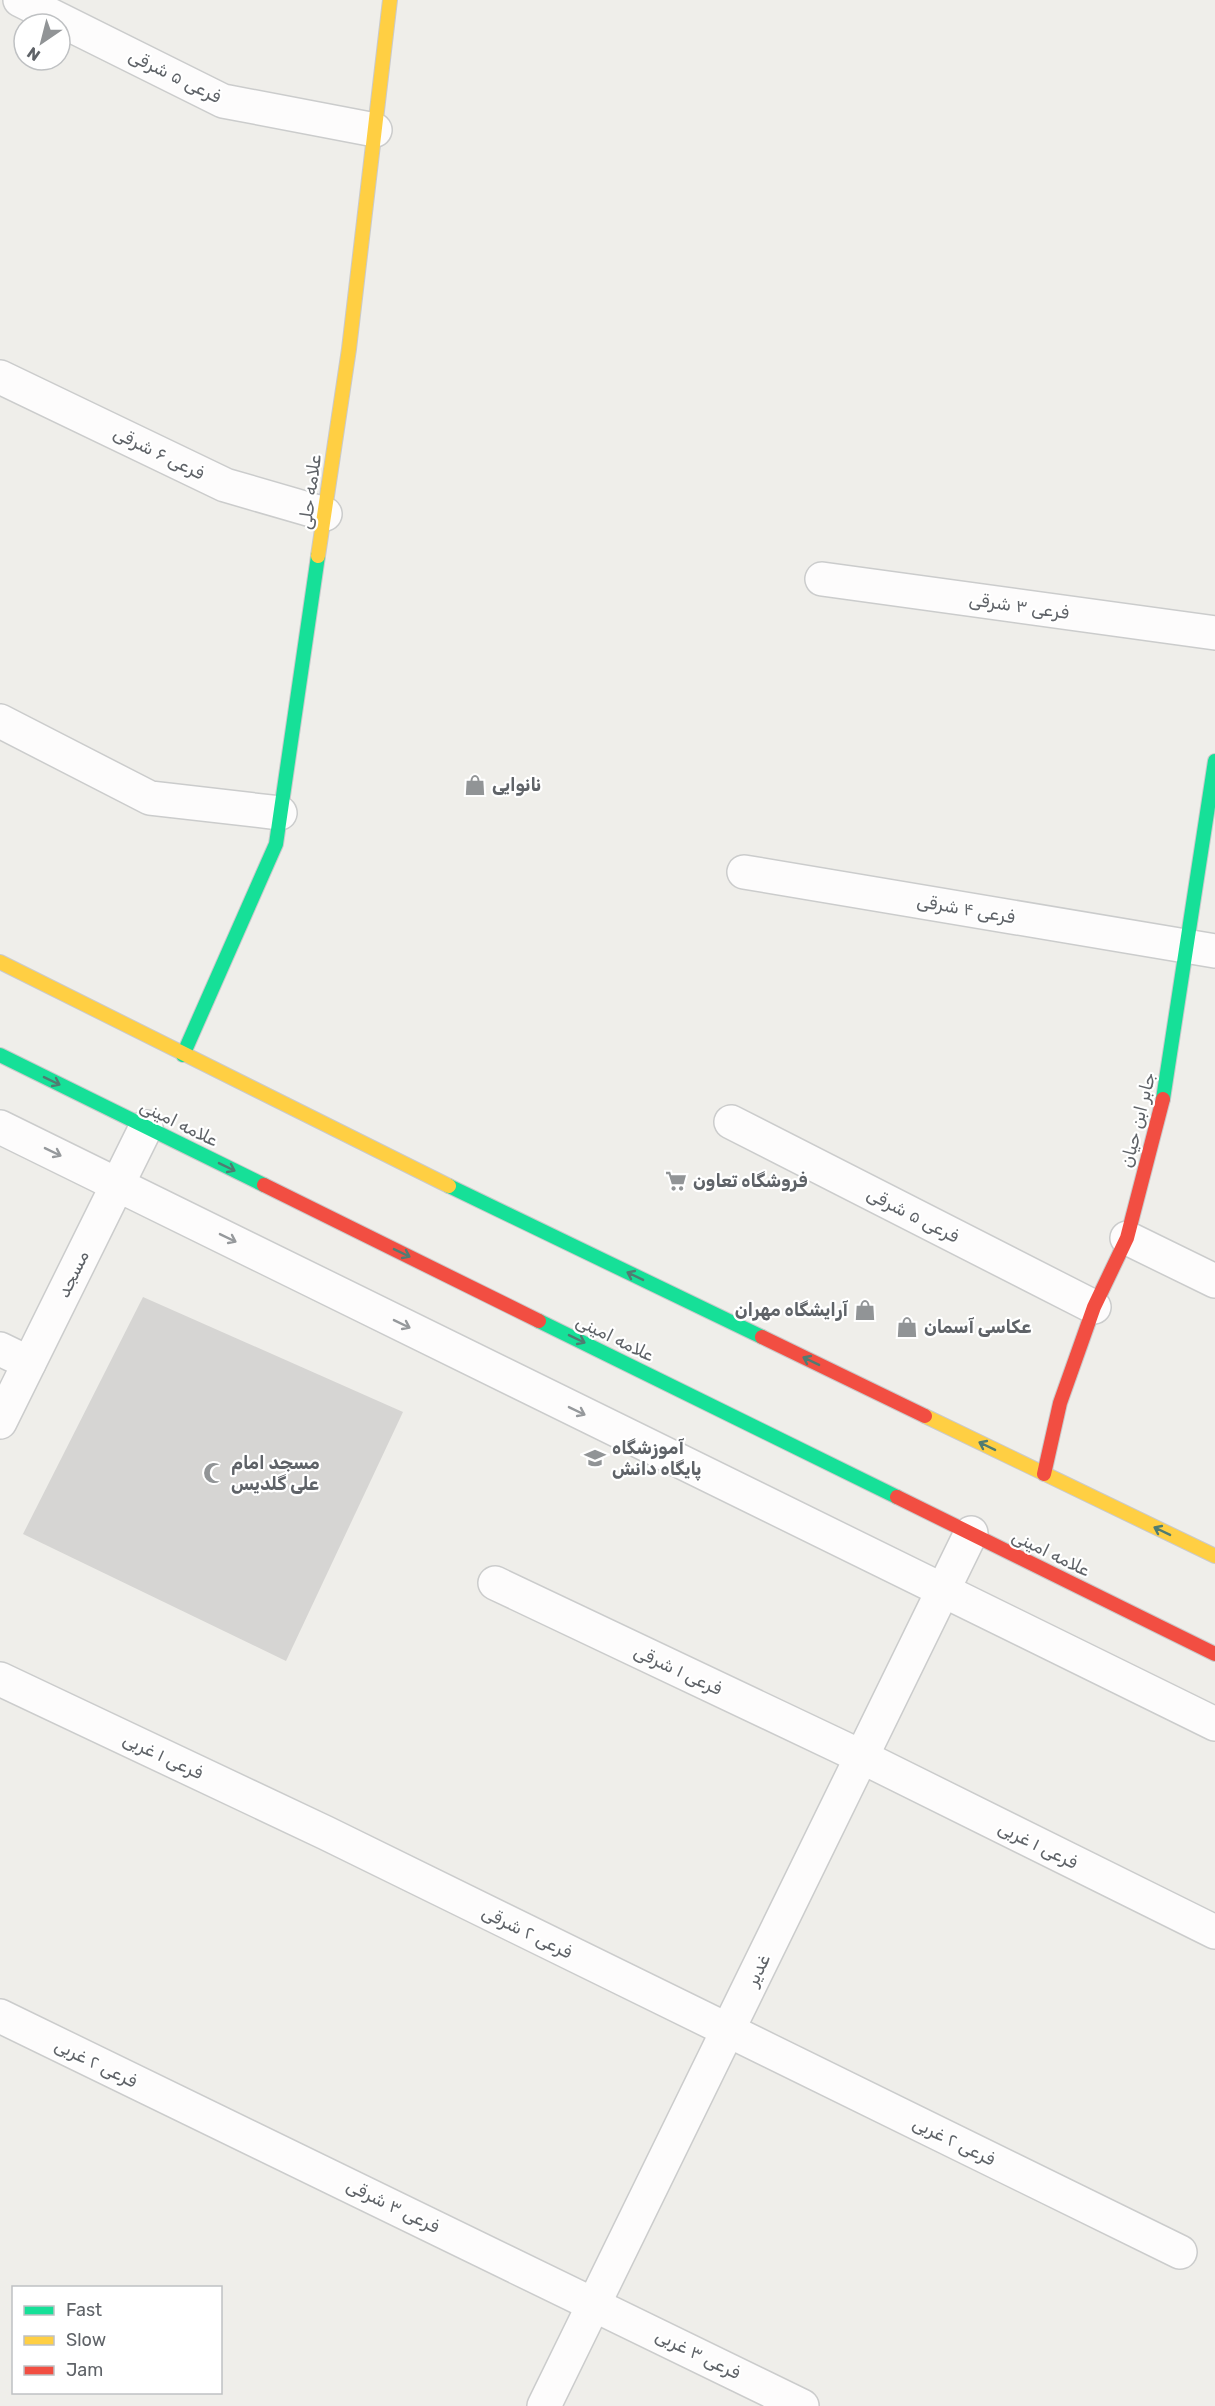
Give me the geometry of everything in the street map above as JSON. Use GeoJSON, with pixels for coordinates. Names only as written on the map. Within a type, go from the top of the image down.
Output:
{"type":"FeatureCollection","features":[{"type":"Feature","properties":{"kind":"main road","name":"علامه حلی"},"geometry":{"type":"LineString","coordinates":[[183,1055],[276,844],[349,349],[390,0]]}},
{"type":"Feature","properties":{"kind":"main road","name":"جابر ابن حیان"},"geometry":{"type":"LineString","coordinates":[[1044,1474],[1060,1403],[1094,1307],[1127,1238],[1201,949],[1215,761]]}},
{"type":"Feature","properties":{"kind":"main road"},"geometry":{"type":"LineString","coordinates":[[0,962],[352,1140],[1215,1556]]}},
{"type":"Feature","properties":{"kind":"main road","name":"علامه امینی"},"geometry":{"type":"LineString","coordinates":[[0,1055],[1215,1654]]}},
{"type":"Feature","properties":{"kind":"street","name":"فرعی ۵ شرقی"},"geometry":{"type":"LineString","coordinates":[[20,0],[223,101],[375,130]]}},
{"type":"Feature","properties":{"kind":"street","name":"فرعی ۶ شرقی"},"geometry":{"type":"LineString","coordinates":[[0,376],[225,485],[325,514]]}},
{"type":"Feature","properties":{"kind":"street","name":"فرعی ۳ شرقی"},"geometry":{"type":"LineString","coordinates":[[822,579],[1215,633]]}},
{"type":"Feature","properties":{"kind":"street"},"geometry":{"type":"LineString","coordinates":[[0,721],[150,798],[280,813]]}},
{"type":"Feature","properties":{"kind":"street","name":"فرعی ۴ شرقی"},"geometry":{"type":"LineString","coordinates":[[744,872],[1201,949]]}},
{"type":"Feature","properties":{"kind":"street","name":"فرعی ۵ شرقی"},"geometry":{"type":"LineString","coordinates":[[732,1122],[1094,1307]]}},
{"type":"Feature","properties":{"kind":"street"},"geometry":{"type":"LineString","coordinates":[[0,1127],[1215,1724]]}},
{"type":"Feature","properties":{"kind":"street","name":"مسجد"},"geometry":{"type":"LineString","coordinates":[[0,1422],[146,1127]]}},
{"type":"Feature","properties":{"kind":"street"},"geometry":{"type":"LineString","coordinates":[[1127,1238],[1215,1281]]}},
{"type":"Feature","properties":{"kind":"street"},"geometry":{"type":"LineString","coordinates":[[0,1348],[29,1363]]}},
{"type":"Feature","properties":{"kind":"street","name":"غدیر"},"geometry":{"type":"LineString","coordinates":[[544,2406],[971,1533]]}},
{"type":"Feature","properties":{"kind":"street","name":"فرعی ۱ شرقی"},"geometry":{"type":"LineString","coordinates":[[495,1583],[862,1757]]}},
{"type":"Feature","properties":{"kind":"street","name":"فرعی ۱ غربی"},"geometry":{"type":"LineString","coordinates":[[0,1679],[326,1833]]}},
{"type":"Feature","properties":{"kind":"street","name":"فرعی ۱ غربی"},"geometry":{"type":"LineString","coordinates":[[862,1757],[1215,1932]]}},
{"type":"Feature","properties":{"kind":"street","name":"فرعی ۲ شرقی"},"geometry":{"type":"LineString","coordinates":[[326,1833],[729,2030]]}},
{"type":"Feature","properties":{"kind":"street","name":"فرعی ۲ غربی"},"geometry":{"type":"LineString","coordinates":[[0,2016],[192,2109]]}},
{"type":"Feature","properties":{"kind":"street","name":"فرعی ۲ غربی"},"geometry":{"type":"LineString","coordinates":[[729,2030],[1180,2252]]}},
{"type":"Feature","properties":{"kind":"street","name":"فرعی ۳ شرقی"},"geometry":{"type":"LineString","coordinates":[[192,2109],[595,2303]]}},
{"type":"Feature","properties":{"kind":"street","name":"فرعی ۳ غربی"},"geometry":{"type":"LineString","coordinates":[[595,2303],[802,2406]]}},
{"type":"Feature","properties":{"kind":"building","name":"مسجد امام علی گلدیس"},"geometry":{"type":"Polygon","coordinates":[[[143,1297],[403,1412],[286,1661],[23,1534],[143,1297]]]}},
{"type":"Feature","properties":{"kind":"traffic: fast"},"geometry":{"type":"LineString","coordinates":[[183,1055],[276,844],[318,556]]}},
{"type":"Feature","properties":{"kind":"traffic: fast"},"geometry":{"type":"LineString","coordinates":[[1163,1099],[1215,761]]}},
{"type":"Feature","properties":{"kind":"traffic: fast"},"geometry":{"type":"LineString","coordinates":[[0,1055],[264,1185]]}},
{"type":"Feature","properties":{"kind":"traffic: fast"},"geometry":{"type":"LineString","coordinates":[[449,1186],[762,1337]]}},
{"type":"Feature","properties":{"kind":"traffic: fast"},"geometry":{"type":"LineString","coordinates":[[539,1321],[897,1497]]}},
{"type":"Feature","properties":{"kind":"traffic: slow"},"geometry":{"type":"LineString","coordinates":[[318,556],[349,349],[390,0]]}},
{"type":"Feature","properties":{"kind":"traffic: slow"},"geometry":{"type":"LineString","coordinates":[[0,962],[449,1186]]}},
{"type":"Feature","properties":{"kind":"traffic: slow"},"geometry":{"type":"LineString","coordinates":[[925,1416],[1215,1556]]}},
{"type":"Feature","properties":{"kind":"traffic: jam"},"geometry":{"type":"LineString","coordinates":[[1044,1474],[1060,1403],[1094,1307],[1127,1238],[1163,1099]]}},
{"type":"Feature","properties":{"kind":"traffic: jam"},"geometry":{"type":"LineString","coordinates":[[264,1185],[539,1321]]}},
{"type":"Feature","properties":{"kind":"traffic: jam"},"geometry":{"type":"LineString","coordinates":[[762,1337],[925,1416]]}},
{"type":"Feature","properties":{"kind":"traffic: jam"},"geometry":{"type":"LineString","coordinates":[[897,1497],[1215,1654]]}},
{"type":"Feature","properties":{"kind":"place","name":"نانوایی"},"geometry":{"type":"Point","coordinates":[475,785]}},
{"type":"Feature","properties":{"kind":"place","name":"فروشگاه تعاون"},"geometry":{"type":"Point","coordinates":[676,1181]}},
{"type":"Feature","properties":{"kind":"place","name":"آرایشگاه مهران"},"geometry":{"type":"Point","coordinates":[865,1310]}},
{"type":"Feature","properties":{"kind":"place","name":"عکاسی آسمان"},"geometry":{"type":"Point","coordinates":[907,1327]}},
{"type":"Feature","properties":{"kind":"place","name":"آموزشگاه پایگاه دانش"},"geometry":{"type":"Point","coordinates":[595,1458]}},
{"type":"Feature","properties":{"kind":"place","name":"مسجد امام علی گلدیس"},"geometry":{"type":"Point","coordinates":[214,1473]}}]}
